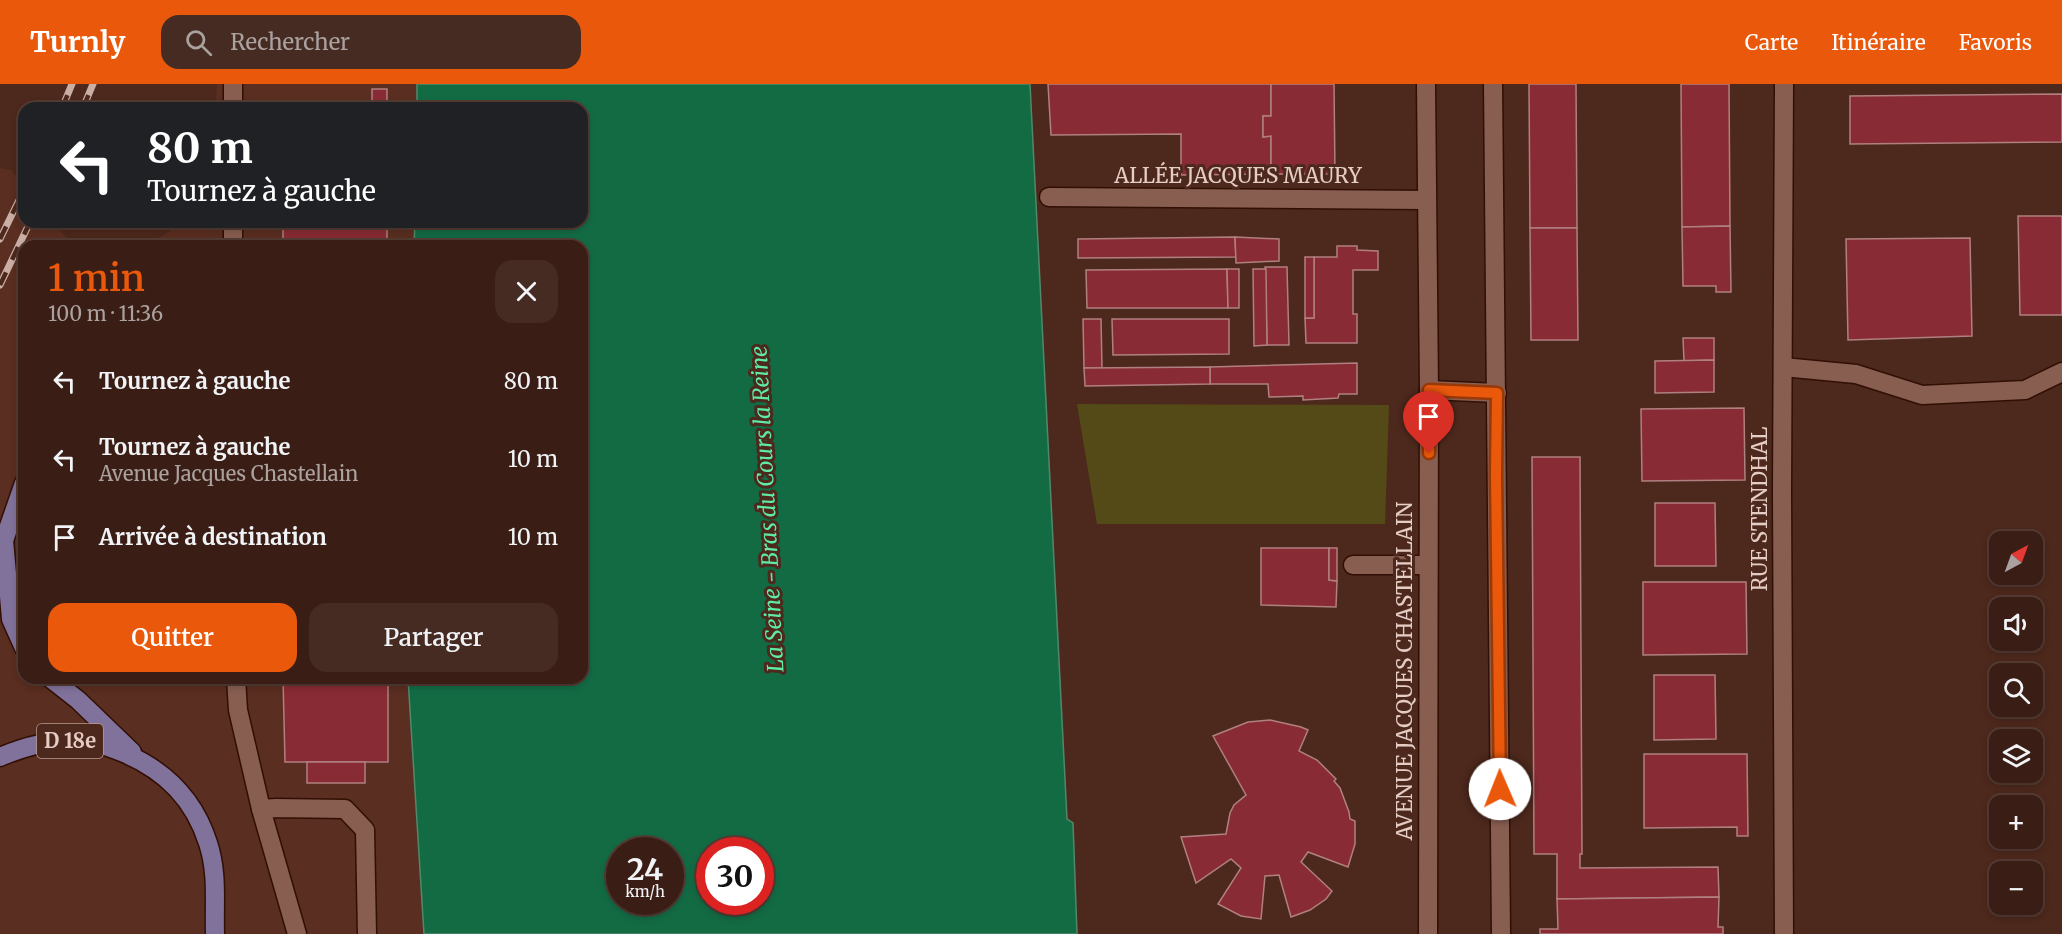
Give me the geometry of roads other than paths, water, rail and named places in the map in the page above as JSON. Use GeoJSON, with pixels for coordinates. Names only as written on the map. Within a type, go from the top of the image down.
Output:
{"type":"FeatureCollection","features":[{"type":"Feature","properties":{"kind":"main road"},"geometry":{"type":"LineString","coordinates":[[18,500],[2,546],[11,618],[18,634]]}},
{"type":"Feature","properties":{"kind":"main road"},"geometry":{"type":"LineString","coordinates":[[58,684],[78,700],[140,760],[163,774],[181,792],[196,814],[208,843],[216,874],[215,934]]}},
{"type":"Feature","properties":{"kind":"main road","name":"D 18e"},"geometry":{"type":"LineString","coordinates":[[0,757],[21,748],[51,742],[80,741],[103,744],[140,760]]}},
{"type":"Feature","properties":{"kind":"street"},"geometry":{"type":"LineString","coordinates":[[233,84],[233,102]]}},
{"type":"Feature","properties":{"kind":"street","name":"AVENUE JACQUES CHASTELLAIN"},"geometry":{"type":"LineString","coordinates":[[1426,84],[1429,390],[1428,934]]}},
{"type":"Feature","properties":{"kind":"street"},"geometry":{"type":"LineString","coordinates":[[1493,84],[1501,934]]}},
{"type":"Feature","properties":{"kind":"street","name":"RUE STENDHAL"},"geometry":{"type":"LineString","coordinates":[[1784,934],[1785,84]]}},
{"type":"Feature","properties":{"kind":"street","name":"ALLÉE JACQUES MAURY"},"geometry":{"type":"LineString","coordinates":[[1049,197],[1426,200]]}},
{"type":"Feature","properties":{"kind":"street"},"geometry":{"type":"LineString","coordinates":[[1783,367],[1856,374],[1922,395],[2025,390],[2062,372]]}},
{"type":"Feature","properties":{"kind":"street"},"geometry":{"type":"LineString","coordinates":[[1429,390],[1497,393]]}},
{"type":"Feature","properties":{"kind":"street"},"geometry":{"type":"LineString","coordinates":[[1353,565],[1428,565]]}},
{"type":"Feature","properties":{"kind":"street"},"geometry":{"type":"LineString","coordinates":[[236,684],[238,710],[261,809],[297,934]]}},
{"type":"Feature","properties":{"kind":"street"},"geometry":{"type":"LineString","coordinates":[[261,809],[345,809],[365,831],[368,934]]}},
{"type":"Feature","properties":{"kind":"water","name":"La Seine - Bras du Cours la Reine"},"geometry":{"type":"Polygon","coordinates":[[[417,84],[1030,84],[1067,819],[1073,823],[1077,934],[424,934],[408,684],[588,684],[588,240],[414,240],[415,228],[588,228],[588,102],[417,102],[417,84]]]}},
{"type":"Feature","properties":{"kind":"railway"},"geometry":{"type":"LineString","coordinates":[[64,102],[72,84]]}},
{"type":"Feature","properties":{"kind":"railway"},"geometry":{"type":"LineString","coordinates":[[86,102],[93,84]]}},
{"type":"Feature","properties":{"kind":"railway"},"geometry":{"type":"LineString","coordinates":[[0,239],[18,202]]}},
{"type":"Feature","properties":{"kind":"railway"},"geometry":{"type":"LineString","coordinates":[[21,240],[27,228]]}},
{"type":"Feature","properties":{"kind":"railway"},"geometry":{"type":"LineString","coordinates":[[0,285],[18,247]]}}]}
